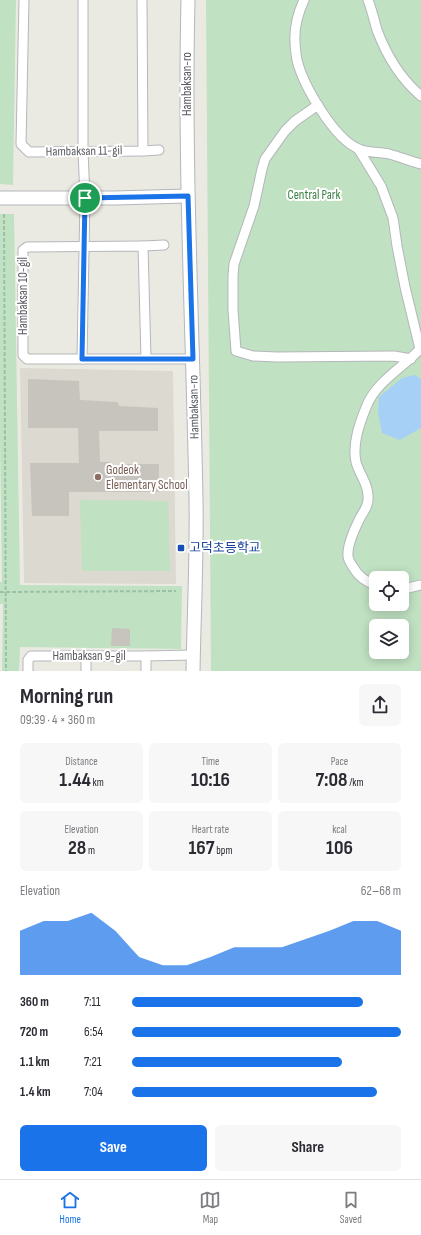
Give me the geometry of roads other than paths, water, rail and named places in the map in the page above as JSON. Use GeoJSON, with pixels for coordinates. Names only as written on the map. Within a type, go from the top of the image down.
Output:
{"type":"FeatureCollection","features":[{"type":"Feature","properties":{"kind":"street","name":"Hambaksan 11-gil"},"geometry":{"type":"LineString","coordinates":[[24,0],[21,144],[29,152],[158,150]]}},
{"type":"Feature","properties":{"kind":"street"},"geometry":{"type":"LineString","coordinates":[[82,0],[83,151],[85,198],[82,359]]}},
{"type":"Feature","properties":{"kind":"street"},"geometry":{"type":"LineString","coordinates":[[142,0],[143,150]]}},
{"type":"Feature","properties":{"kind":"street","name":"Hambaksan-ro"},"geometry":{"type":"LineString","coordinates":[[188,0],[188,196],[196,502],[193,671]]}},
{"type":"Feature","properties":{"kind":"street"},"geometry":{"type":"LineString","coordinates":[[304,0],[299,11],[295,30],[297,60],[318,105],[336,131],[349,143],[360,150],[389,155],[421,164]]}},
{"type":"Feature","properties":{"kind":"street"},"geometry":{"type":"LineString","coordinates":[[368,0],[387,51],[411,88],[421,96]]}},
{"type":"Feature","properties":{"kind":"street"},"geometry":{"type":"LineString","coordinates":[[318,105],[295,121],[285,131],[265,159],[254,206],[234,264],[233,310],[236,351],[253,356],[394,356],[410,359]]}},
{"type":"Feature","properties":{"kind":"street"},"geometry":{"type":"LineString","coordinates":[[360,150],[381,186],[393,218],[403,280],[420,349],[376,390],[367,404],[359,427],[355,445],[356,462],[366,483],[368,506],[350,541],[348,556],[355,571],[369,583]]}},
{"type":"Feature","properties":{"kind":"street"},"geometry":{"type":"LineString","coordinates":[[0,198],[188,196]]}},
{"type":"Feature","properties":{"kind":"street","name":"Hambaksan 10-gil"},"geometry":{"type":"LineString","coordinates":[[164,245],[27,246],[23,250],[23,355],[27,359],[193,359]]}},
{"type":"Feature","properties":{"kind":"street"},"geometry":{"type":"LineString","coordinates":[[143,246],[146,359]]}},
{"type":"Feature","properties":{"kind":"street"},"geometry":{"type":"LineString","coordinates":[[409,588],[421,585]]}},
{"type":"Feature","properties":{"kind":"street","name":"Hambaksan 9-gil"},"geometry":{"type":"LineString","coordinates":[[28,671],[28,660],[31,656],[194,655]]}},
{"type":"Feature","properties":{"kind":"street"},"geometry":{"type":"LineString","coordinates":[[86,656],[86,671]]}},
{"type":"Feature","properties":{"kind":"street"},"geometry":{"type":"LineString","coordinates":[[146,656],[146,671]]}},
{"type":"Feature","properties":{"kind":"water"},"geometry":{"type":"Polygon","coordinates":[[[415,375],[421,379],[421,428],[400,440],[382,433],[378,412],[379,397],[402,378],[415,375]]]}},
{"type":"Feature","properties":{"kind":"place","name":"Godeok Elementary School"},"geometry":{"type":"Point","coordinates":[98,477]}},
{"type":"Feature","properties":{"kind":"place","name":"고덕초등학교"},"geometry":{"type":"Point","coordinates":[181,548]}},
{"type":"Feature","properties":{"kind":"park label","name":"Central Park"},"geometry":{"type":"Point","coordinates":[314,195]}}]}
